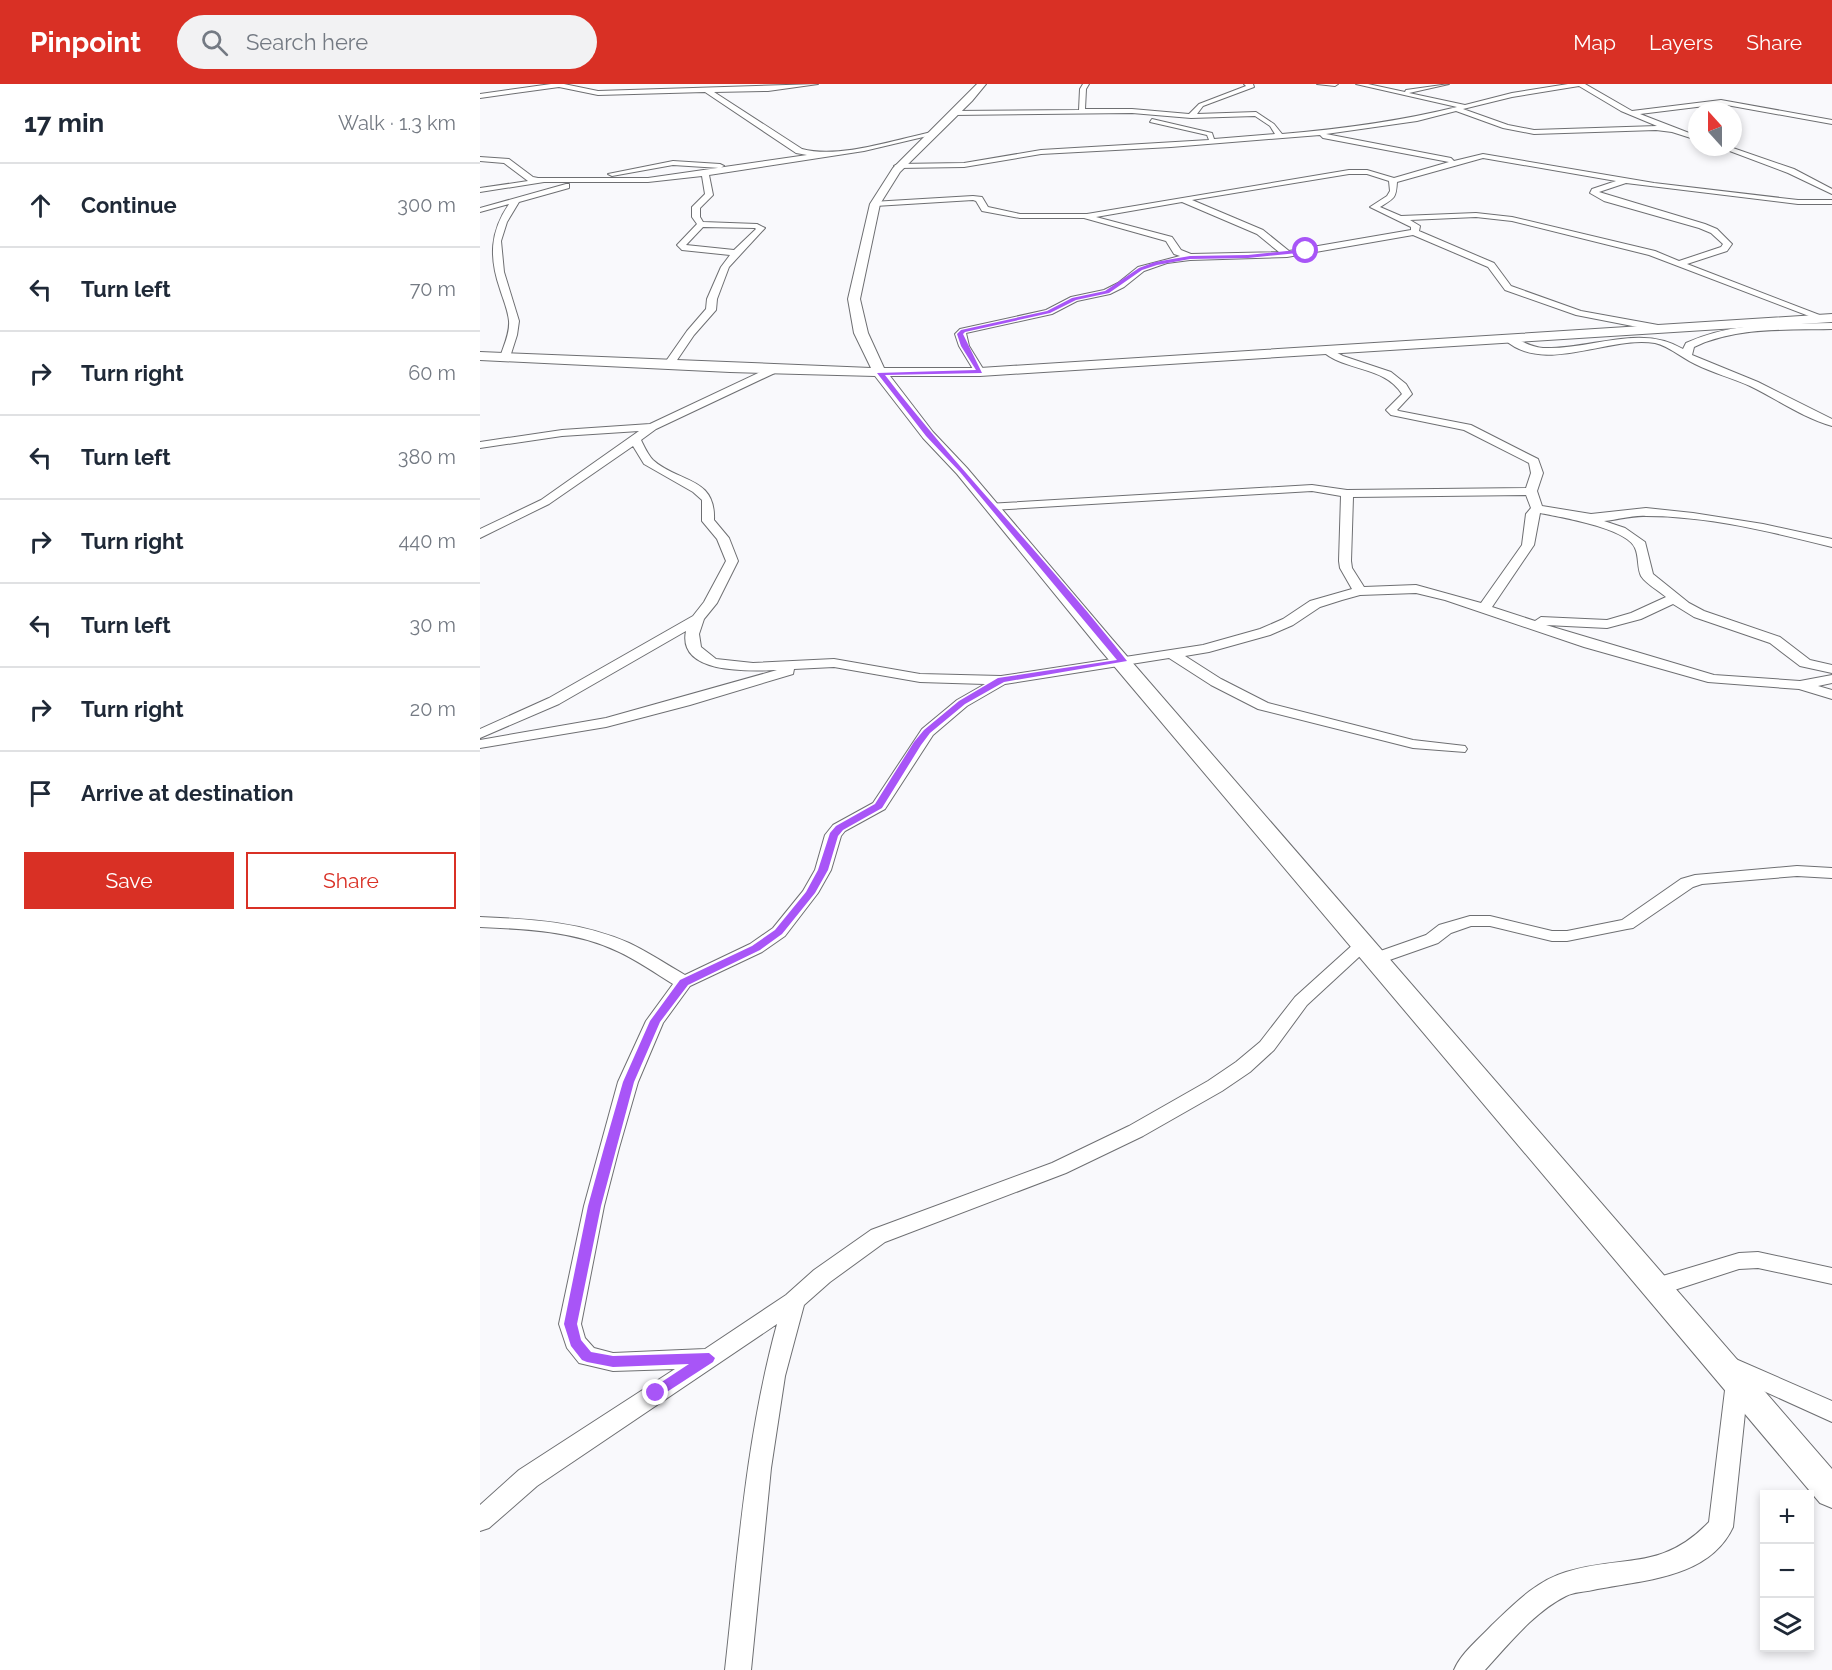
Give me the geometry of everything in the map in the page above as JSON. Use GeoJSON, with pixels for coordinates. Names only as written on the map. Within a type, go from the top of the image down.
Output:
{"type":"FeatureCollection","features":[{"type":"Feature","properties":{"kind":"street"},"geometry":{"type":"LineString","coordinates":[[480,96],[557,84],[598,93],[708,87],[767,86],[781,88],[815,84]]}},
{"type":"Feature","properties":{"kind":"street"},"geometry":{"type":"LineString","coordinates":[[982,84],[898,166],[880,192],[875,204],[854,299],[861,333],[880,373],[928,435],[1832,1493]]}},
{"type":"Feature","properties":{"kind":"street"},"geometry":{"type":"LineString","coordinates":[[1082,112],[1083,88],[1086,84]]}},
{"type":"Feature","properties":{"kind":"street"},"geometry":{"type":"LineString","coordinates":[[1191,116],[1201,105],[1252,86],[1247,84]]}},
{"type":"Feature","properties":{"kind":"street"},"geometry":{"type":"LineString","coordinates":[[1320,84],[1335,84]]}},
{"type":"Feature","properties":{"kind":"street"},"geometry":{"type":"LineString","coordinates":[[1359,84],[1468,107]]}},
{"type":"Feature","properties":{"kind":"street"},"geometry":{"type":"LineString","coordinates":[[1395,92],[1446,84]]}},
{"type":"Feature","properties":{"kind":"street"},"geometry":{"type":"LineString","coordinates":[[898,166],[964,165],[1041,152],[1313,134],[1417,119],[1519,94],[1580,84],[1632,114],[1688,135]]}},
{"type":"Feature","properties":{"kind":"street"},"geometry":{"type":"LineString","coordinates":[[708,87],[799,151],[818,156]]}},
{"type":"Feature","properties":{"kind":"street"},"geometry":{"type":"LineString","coordinates":[[1632,114],[1722,102],[1831,121]]}},
{"type":"Feature","properties":{"kind":"street"},"geometry":{"type":"LineString","coordinates":[[1458,110],[1512,129],[1536,132],[1640,126],[1673,130]]}},
{"type":"Feature","properties":{"kind":"street"},"geometry":{"type":"LineString","coordinates":[[953,113],[1132,111],[1191,116],[1256,114],[1272,125],[1281,136]]}},
{"type":"Feature","properties":{"kind":"street"},"geometry":{"type":"LineString","coordinates":[[1132,111],[1166,125],[1205,133],[1254,137]]}},
{"type":"Feature","properties":{"kind":"street"},"geometry":{"type":"LineString","coordinates":[[1205,133],[1211,137],[1209,141]]}},
{"type":"Feature","properties":{"kind":"street"},"geometry":{"type":"LineString","coordinates":[[480,159],[506,161],[531,179],[648,180],[705,174],[864,149],[932,134]]}},
{"type":"Feature","properties":{"kind":"street"},"geometry":{"type":"LineString","coordinates":[[1313,134],[1462,161]]}},
{"type":"Feature","properties":{"kind":"street"},"geometry":{"type":"LineString","coordinates":[[864,149],[900,151],[909,154]]}},
{"type":"Feature","properties":{"kind":"street"},"geometry":{"type":"LineString","coordinates":[[1742,154],[1783,168],[1832,192]]}},
{"type":"Feature","properties":{"kind":"street"},"geometry":{"type":"LineString","coordinates":[[875,204],[973,198],[979,200],[985,209],[1006,214],[1084,216],[1349,172],[1367,172],[1394,180],[1475,157],[1489,157],[1625,181],[1798,202],[1832,202]]}},
{"type":"Feature","properties":{"kind":"street"},"geometry":{"type":"LineString","coordinates":[[600,179],[638,168],[673,163],[737,168]]}},
{"type":"Feature","properties":{"kind":"street"},"geometry":{"type":"LineString","coordinates":[[701,224],[696,217],[696,207],[709,195],[705,174]]}},
{"type":"Feature","properties":{"kind":"street"},"geometry":{"type":"LineString","coordinates":[[480,210],[590,179]]}},
{"type":"Feature","properties":{"kind":"street"},"geometry":{"type":"LineString","coordinates":[[480,190],[543,180]]}},
{"type":"Feature","properties":{"kind":"street"},"geometry":{"type":"LineString","coordinates":[[1394,180],[1392,183],[1394,191],[1390,198],[1373,206],[1402,218],[1417,228],[1414,231]]}},
{"type":"Feature","properties":{"kind":"street"},"geometry":{"type":"LineString","coordinates":[[1625,181],[1594,193],[1607,199],[1702,226],[1714,231],[1728,244],[1724,249],[1681,263]]}},
{"type":"Feature","properties":{"kind":"street"},"geometry":{"type":"LineString","coordinates":[[505,357],[512,337],[514,321],[503,286],[495,246],[499,226],[516,200]]}},
{"type":"Feature","properties":{"kind":"street"},"geometry":{"type":"LineString","coordinates":[[1183,200],[1260,232],[1287,254]]}},
{"type":"Feature","properties":{"kind":"street"},"geometry":{"type":"LineString","coordinates":[[1402,218],[1476,215],[1504,218],[1652,253],[1830,321]]}},
{"type":"Feature","properties":{"kind":"street"},"geometry":{"type":"LineString","coordinates":[[1084,216],[1169,239],[1177,252],[1190,257]]}},
{"type":"Feature","properties":{"kind":"street"},"geometry":{"type":"LineString","coordinates":[[669,364],[690,333],[711,310],[718,280],[736,253],[760,227],[701,224],[681,245],[682,247],[736,253]]}},
{"type":"Feature","properties":{"kind":"street"},"geometry":{"type":"LineString","coordinates":[[980,372],[964,346],[960,334],[963,331],[1048,312],[1074,299],[1107,292],[1141,269],[1155,263],[1190,257],[1287,254],[1414,231],[1491,265],[1497,269],[1501,283],[1508,288],[1579,313],[1658,328]]}},
{"type":"Feature","properties":{"kind":"street"},"geometry":{"type":"LineString","coordinates":[[1576,334],[1579,313]]}},
{"type":"Feature","properties":{"kind":"street"},"geometry":{"type":"LineString","coordinates":[[480,356],[773,370],[880,373],[980,372],[1658,328],[1830,321]]}},
{"type":"Feature","properties":{"kind":"street"},"geometry":{"type":"LineString","coordinates":[[1687,356],[1689,345],[1707,337],[1830,321]]}},
{"type":"Feature","properties":{"kind":"street"},"geometry":{"type":"LineString","coordinates":[[1509,339],[1525,350],[1652,340],[1664,343],[1687,356],[1761,387],[1802,410],[1832,423]]}},
{"type":"Feature","properties":{"kind":"street"},"geometry":{"type":"LineString","coordinates":[[1326,350],[1342,359],[1381,372],[1399,382],[1407,394],[1393,406],[1391,410],[1395,413],[1412,418],[1467,426],[1534,461],[1538,473],[1532,491],[1537,509]]}},
{"type":"Feature","properties":{"kind":"street"},"geometry":{"type":"LineString","coordinates":[[480,534],[545,502],[652,427],[773,370]]}},
{"type":"Feature","properties":{"kind":"street"},"geometry":{"type":"LineString","coordinates":[[480,445],[553,434],[652,427]]}},
{"type":"Feature","properties":{"kind":"street"},"geometry":{"type":"LineString","coordinates":[[635,440],[648,462],[697,490],[707,500],[708,521],[723,538],[731,554],[729,567],[710,603],[698,619],[692,634],[694,648],[701,656],[713,663],[753,667],[815,663],[853,666],[920,678],[1001,680],[1204,649],[1266,632],[1288,622],[1315,604],[1360,591],[1416,590],[1485,608],[1589,644],[1713,679],[1800,685],[1832,695]]}},
{"type":"Feature","properties":{"kind":"street"},"geometry":{"type":"LineString","coordinates":[[991,506],[1275,489],[1312,488],[1347,493],[1424,494],[1532,491]]}},
{"type":"Feature","properties":{"kind":"street"},"geometry":{"type":"LineString","coordinates":[[1347,493],[1345,561],[1360,591]]}},
{"type":"Feature","properties":{"kind":"street"},"geometry":{"type":"LineString","coordinates":[[1537,509],[1583,517],[1611,517],[1638,512],[1694,516],[1746,524],[1832,543]]}},
{"type":"Feature","properties":{"kind":"street"},"geometry":{"type":"LineString","coordinates":[[1485,608],[1525,552],[1532,514],[1537,509]]}},
{"type":"Feature","properties":{"kind":"street"},"geometry":{"type":"LineString","coordinates":[[1583,517],[1621,531],[1641,545],[1647,575],[1673,599],[1700,614],[1775,640],[1806,663],[1832,669]]}},
{"type":"Feature","properties":{"kind":"street"},"geometry":{"type":"LineString","coordinates":[[1522,620],[1607,624],[1636,616],[1673,599]]}},
{"type":"Feature","properties":{"kind":"street"},"geometry":{"type":"LineString","coordinates":[[480,734],[554,701],[698,619]]}},
{"type":"Feature","properties":{"kind":"street"},"geometry":{"type":"LineString","coordinates":[[1172,654],[1216,682],[1263,706],[1413,744],[1460,749]]}},
{"type":"Feature","properties":{"kind":"street"},"geometry":{"type":"LineString","coordinates":[[480,744],[577,729],[637,715],[710,696],[815,663]]}},
{"type":"Feature","properties":{"kind":"street"},"geometry":{"type":"LineString","coordinates":[[1800,685],[1832,679]]}},
{"type":"Feature","properties":{"kind":"street"},"geometry":{"type":"LineString","coordinates":[[709,1358],[613,1362],[587,1356],[575,1342],[570,1324],[594,1206],[628,1082],[655,1021],[684,982],[756,948],[779,932],[810,893],[823,870],[833,835],[839,828],[879,806],[927,732],[962,703],[1001,680]]}},
{"type":"Feature","properties":{"kind":"street"},"geometry":{"type":"LineString","coordinates":[[480,1520],[528,1478],[795,1301],[822,1276],[878,1236],[1059,1168],[1136,1131],[1215,1086],[1243,1067],[1267,1046],[1301,1001],[1369,952],[1432,939],[1445,929],[1470,921],[1490,921],[1532,932],[1567,936],[1627,924],[1687,883],[1701,879],[1797,871],[1832,873]]}},
{"type":"Feature","properties":{"kind":"street"},"geometry":{"type":"LineString","coordinates":[[480,922],[560,927],[588,934],[618,944],[684,982]]}},
{"type":"Feature","properties":{"kind":"street"},"geometry":{"type":"LineString","coordinates":[[1656,1287],[1739,1262],[1758,1260],[1832,1276]]}},
{"type":"Feature","properties":{"kind":"street"},"geometry":{"type":"LineString","coordinates":[[738,1670],[759,1468],[774,1376],[795,1301]]}},
{"type":"Feature","properties":{"kind":"street"},"geometry":{"type":"LineString","coordinates":[[1719,1361],[1832,1412]]}},
{"type":"Feature","properties":{"kind":"street"},"geometry":{"type":"LineString","coordinates":[[1467,1670],[1530,1608],[1562,1585],[1600,1576],[1669,1566],[1706,1545],[1721,1527],[1737,1382]]}},
{"type":"Feature","properties":{"kind":"route"},"geometry":{"type":"LineString","coordinates":[[656,1393],[709,1358],[613,1362],[587,1356],[575,1342],[570,1324],[594,1206],[609,1148],[628,1082],[655,1021],[684,982],[756,948],[779,932],[810,893],[823,870],[833,835],[839,828],[879,806],[917,743],[962,703],[1001,680],[1123,661],[1105,643],[962,471],[928,435],[880,373],[980,372],[964,346],[960,334],[963,331],[1048,312],[1070,300],[1107,292],[1121,285],[1141,269],[1155,263],[1190,257],[1248,257],[1306,251]]}}]}
